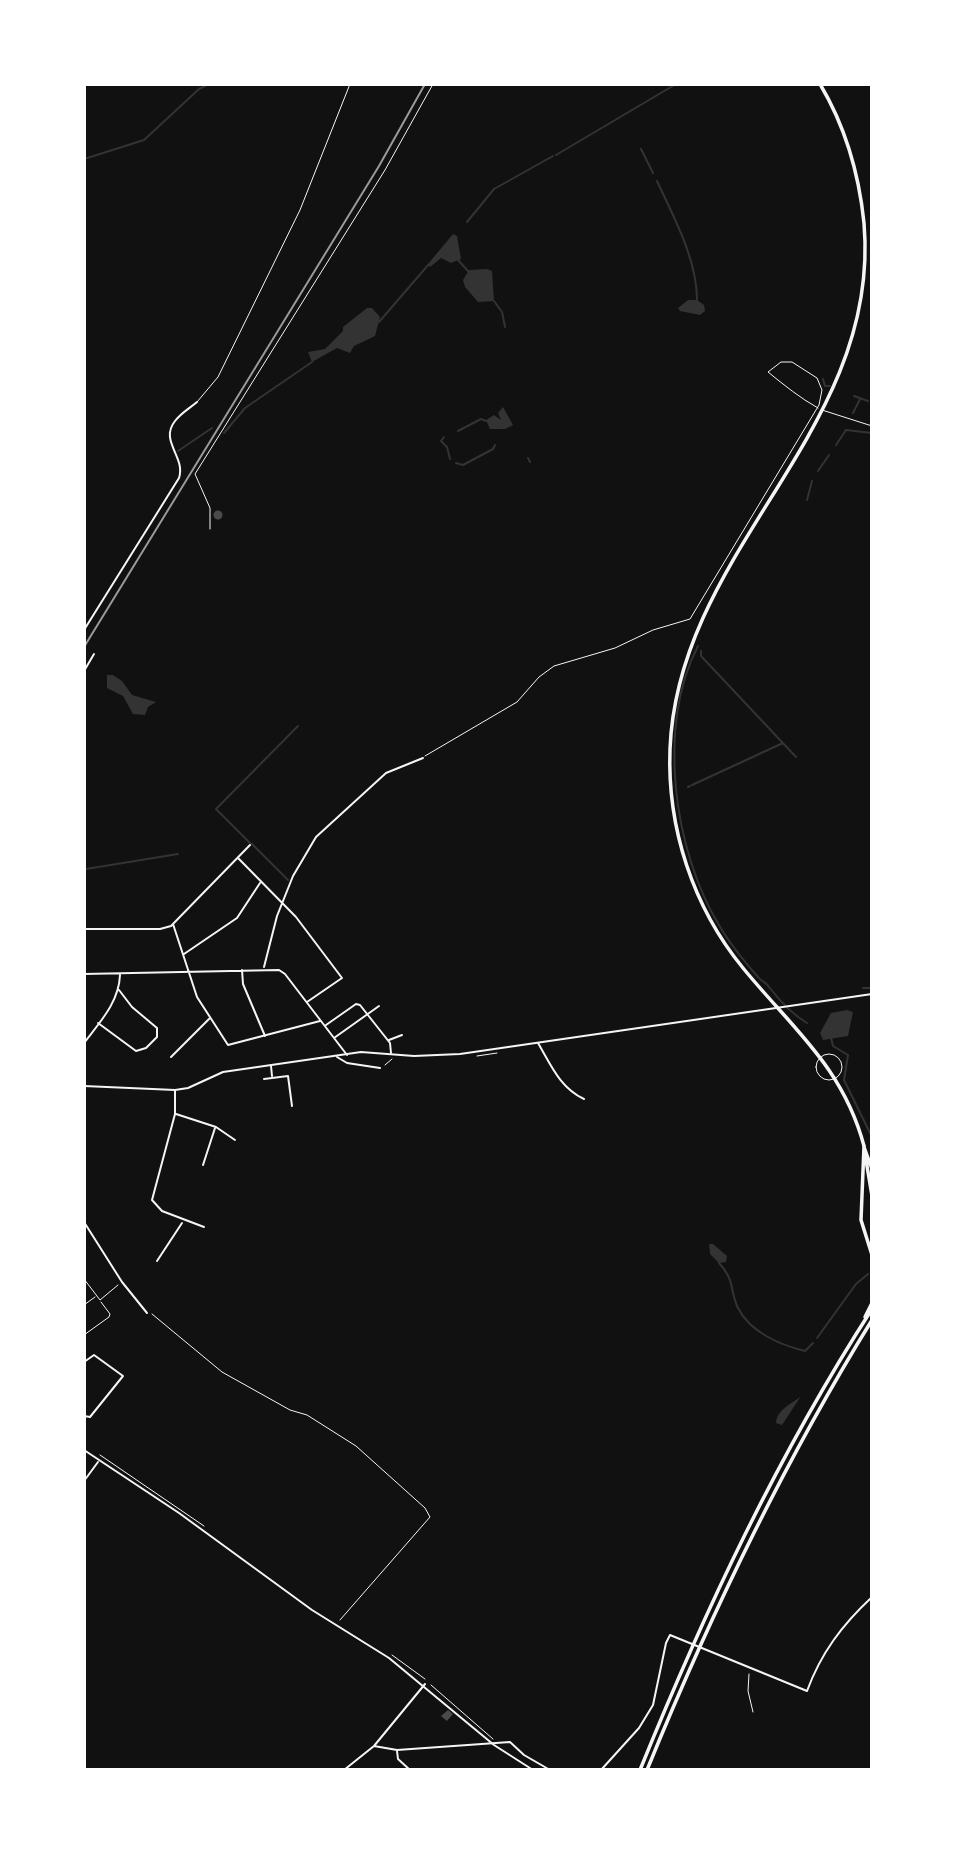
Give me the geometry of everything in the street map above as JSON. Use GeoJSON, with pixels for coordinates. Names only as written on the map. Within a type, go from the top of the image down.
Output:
{"type":"FeatureCollection","features":[{"type":"Feature","properties":{"kind":"highway"},"geometry":{"type":"LineString","coordinates":[[820,84],[844,136],[860,192],[864,261],[856,325],[830,399],[732,561],[696,632],[677,694],[670,768],[679,838],[694,884],[707,912],[740,965],[821,1056],[836,1078],[857,1122],[872,1196]]}},
{"type":"Feature","properties":{"kind":"highway"},"geometry":{"type":"LineString","coordinates":[[863,1146],[872,1169]]}},
{"type":"Feature","properties":{"kind":"highway"},"geometry":{"type":"LineString","coordinates":[[863,1146],[862,1220],[872,1255]]}},
{"type":"Feature","properties":{"kind":"highway"},"geometry":{"type":"LineString","coordinates":[[865,1320],[872,1303]]}},
{"type":"Feature","properties":{"kind":"highway"},"geometry":{"type":"LineString","coordinates":[[640,1770],[720,1584],[759,1505],[806,1418],[872,1309]]}},
{"type":"Feature","properties":{"kind":"highway"},"geometry":{"type":"LineString","coordinates":[[647,1770],[703,1635],[758,1519],[818,1408],[872,1320]]}},
{"type":"Feature","properties":{"kind":"street"},"geometry":{"type":"LineString","coordinates":[[84,630],[179,478],[180,463],[170,442],[171,428],[197,402]]}},
{"type":"Feature","properties":{"kind":"street"},"geometry":{"type":"LineString","coordinates":[[84,671],[93,654]]}},
{"type":"Feature","properties":{"kind":"street"},"geometry":{"type":"LineString","coordinates":[[264,968],[283,903],[299,863],[319,833],[386,773],[423,758]]}},
{"type":"Feature","properties":{"kind":"street"},"geometry":{"type":"LineString","coordinates":[[84,929],[160,929],[173,924],[250,845]]}},
{"type":"Feature","properties":{"kind":"street"},"geometry":{"type":"LineString","coordinates":[[238,858],[283,903],[342,978],[307,1003]]}},
{"type":"Feature","properties":{"kind":"street"},"geometry":{"type":"LineString","coordinates":[[183,954],[218,934],[237,918],[261,882]]}},
{"type":"Feature","properties":{"kind":"street"},"geometry":{"type":"LineString","coordinates":[[173,924],[188,972],[210,1019],[230,1046],[320,1021]]}},
{"type":"Feature","properties":{"kind":"street"},"geometry":{"type":"LineString","coordinates":[[84,974],[264,968],[282,971],[346,1055]]}},
{"type":"Feature","properties":{"kind":"street"},"geometry":{"type":"LineString","coordinates":[[242,970],[243,984],[266,1037]]}},
{"type":"Feature","properties":{"kind":"street"},"geometry":{"type":"LineString","coordinates":[[84,1043],[119,990],[120,974]]}},
{"type":"Feature","properties":{"kind":"street"},"geometry":{"type":"LineString","coordinates":[[98,1023],[136,1051],[146,1048],[157,1037],[155,1026],[132,1007],[119,990]]}},
{"type":"Feature","properties":{"kind":"street"},"geometry":{"type":"LineString","coordinates":[[84,1086],[175,1090],[188,1088],[222,1072],[361,1052],[460,1054],[872,994]]}},
{"type":"Feature","properties":{"kind":"street"},"geometry":{"type":"LineString","coordinates":[[324,1026],[356,1004],[388,1041],[391,1054]]}},
{"type":"Feature","properties":{"kind":"street"},"geometry":{"type":"LineString","coordinates":[[334,1038],[379,1006]]}},
{"type":"Feature","properties":{"kind":"street"},"geometry":{"type":"LineString","coordinates":[[172,1057],[210,1019]]}},
{"type":"Feature","properties":{"kind":"street"},"geometry":{"type":"LineString","coordinates":[[388,1041],[402,1035]]}},
{"type":"Feature","properties":{"kind":"street"},"geometry":{"type":"LineString","coordinates":[[538,1042],[562,1083],[572,1094],[584,1099]]}},
{"type":"Feature","properties":{"kind":"street"},"geometry":{"type":"LineString","coordinates":[[337,1057],[347,1063],[380,1068]]}},
{"type":"Feature","properties":{"kind":"street"},"geometry":{"type":"LineString","coordinates":[[271,1066],[272,1078]]}},
{"type":"Feature","properties":{"kind":"street"},"geometry":{"type":"LineString","coordinates":[[264,1079],[288,1076],[292,1106]]}},
{"type":"Feature","properties":{"kind":"street"},"geometry":{"type":"LineString","coordinates":[[175,1090],[175,1114],[152,1196],[159,1210],[182,1222],[204,1227]]}},
{"type":"Feature","properties":{"kind":"street"},"geometry":{"type":"LineString","coordinates":[[175,1114],[216,1127],[235,1140]]}},
{"type":"Feature","properties":{"kind":"street"},"geometry":{"type":"LineString","coordinates":[[203,1165],[216,1127]]}},
{"type":"Feature","properties":{"kind":"street"},"geometry":{"type":"LineString","coordinates":[[84,1222],[122,1282],[147,1313]]}},
{"type":"Feature","properties":{"kind":"street"},"geometry":{"type":"LineString","coordinates":[[157,1261],[182,1222]]}},
{"type":"Feature","properties":{"kind":"street"},"geometry":{"type":"LineString","coordinates":[[84,1362],[94,1355],[123,1376],[90,1417],[84,1416]]}},
{"type":"Feature","properties":{"kind":"street"},"geometry":{"type":"LineString","coordinates":[[84,1450],[178,1513],[312,1610],[389,1658],[425,1684],[494,1745],[533,1770]]}},
{"type":"Feature","properties":{"kind":"street"},"geometry":{"type":"LineString","coordinates":[[84,1482],[99,1461]]}},
{"type":"Feature","properties":{"kind":"street"},"geometry":{"type":"LineString","coordinates":[[601,1770],[646,1718],[657,1693],[666,1643],[670,1635],[807,1691],[821,1655],[852,1615],[872,1597]]}},
{"type":"Feature","properties":{"kind":"street"},"geometry":{"type":"LineString","coordinates":[[344,1770],[374,1746],[425,1684]]}},
{"type":"Feature","properties":{"kind":"street"},"geometry":{"type":"LineString","coordinates":[[374,1746],[397,1750],[510,1742],[524,1755],[550,1770]]}},
{"type":"Feature","properties":{"kind":"street"},"geometry":{"type":"LineString","coordinates":[[397,1750],[398,1759],[410,1770]]}},
{"type":"Feature","properties":{"kind":"lane"},"geometry":{"type":"LineString","coordinates":[[197,402],[218,377],[300,210],[350,84]]}},
{"type":"Feature","properties":{"kind":"lane"},"geometry":{"type":"LineString","coordinates":[[423,758],[517,702],[539,677],[554,666],[615,648],[653,630],[687,621],[698,608],[721,564],[799,440],[822,397],[817,378],[792,362],[781,362],[768,372],[809,403],[840,418],[872,426]]}},
{"type":"Feature","properties":{"kind":"lane"},"geometry":{"type":"LineString","coordinates":[[832,1054],[839,1058],[842,1069],[836,1078],[826,1080],[818,1074],[816,1065],[821,1056],[832,1054]]}},
{"type":"Feature","properties":{"kind":"path"},"geometry":{"type":"LineString","coordinates":[[210,529],[210,508],[195,474],[385,170],[433,84]]}},
{"type":"Feature","properties":{"kind":"path"},"geometry":{"type":"LineString","coordinates":[[84,1279],[110,1314],[84,1335]]}},
{"type":"Feature","properties":{"kind":"path"},"geometry":{"type":"LineString","coordinates":[[100,1300],[122,1282]]}},
{"type":"Feature","properties":{"kind":"path"},"geometry":{"type":"LineString","coordinates":[[84,1305],[97,1296]]}},
{"type":"Feature","properties":{"kind":"path"},"geometry":{"type":"LineString","coordinates":[[151,1314],[222,1371],[290,1410],[307,1415],[356,1446],[425,1508],[430,1517],[338,1622]]}},
{"type":"Feature","properties":{"kind":"path"},"geometry":{"type":"LineString","coordinates":[[751,1670],[748,1691],[753,1712]]}},
{"type":"Feature","properties":{"kind":"shaded area"},"geometry":{"type":"Polygon","coordinates":[[[453,234],[457,236],[461,259],[451,263],[441,258],[430,267],[428,264],[453,234]]]}},
{"type":"Feature","properties":{"kind":"shaded area"},"geometry":{"type":"Polygon","coordinates":[[[469,270],[492,271],[494,301],[478,302],[465,287],[463,280],[469,270]]]}},
{"type":"Feature","properties":{"kind":"shaded area"},"geometry":{"type":"Polygon","coordinates":[[[688,300],[697,300],[704,305],[705,311],[700,315],[680,311],[678,308],[688,300]]]}},
{"type":"Feature","properties":{"kind":"shaded area"},"geometry":{"type":"Polygon","coordinates":[[[367,308],[372,308],[380,317],[375,336],[354,346],[350,353],[337,348],[312,362],[308,352],[325,349],[343,331],[343,327],[367,308]]]}},
{"type":"Feature","properties":{"kind":"shaded area"},"geometry":{"type":"Polygon","coordinates":[[[503,407],[513,425],[505,429],[490,429],[486,420],[494,415],[501,420],[498,413],[503,407]]]}},
{"type":"Feature","properties":{"kind":"shaded area"},"geometry":{"type":"Polygon","coordinates":[[[107,675],[113,675],[122,681],[132,695],[156,702],[148,707],[145,715],[133,714],[123,696],[107,688],[107,675]]]}},
{"type":"Feature","properties":{"kind":"shaded area"},"geometry":{"type":"Polygon","coordinates":[[[847,1010],[853,1012],[848,1036],[823,1040],[820,1033],[831,1013],[847,1010]]]}},
{"type":"Feature","properties":{"kind":"shaded area"},"geometry":{"type":"Polygon","coordinates":[[[709,1244],[713,1244],[727,1256],[726,1262],[719,1263],[710,1254],[709,1244]]]}},
{"type":"Feature","properties":{"kind":"shaded area"},"geometry":{"type":"Polygon","coordinates":[[[801,1396],[782,1425],[776,1423],[782,1410],[801,1396]]]}},
{"type":"Feature","properties":{"kind":"building"},"geometry":{"type":"Polygon","coordinates":[[[218,510],[223,515],[218,520],[213,515],[218,510]]]}},
{"type":"Feature","properties":{"kind":"building"},"geometry":{"type":"Polygon","coordinates":[[[448,1710],[453,1714],[447,1721],[441,1716],[448,1710]]]}},
{"type":"Feature","properties":{"kind":"waterway"},"geometry":{"type":"LineString","coordinates":[[84,159],[144,140],[199,89],[209,84]]}},
{"type":"Feature","properties":{"kind":"waterway"},"geometry":{"type":"LineString","coordinates":[[556,155],[676,84]]}},
{"type":"Feature","properties":{"kind":"waterway"},"geometry":{"type":"LineString","coordinates":[[641,149],[653,173]]}},
{"type":"Feature","properties":{"kind":"waterway"},"geometry":{"type":"LineString","coordinates":[[467,222],[494,189],[553,156]]}},
{"type":"Feature","properties":{"kind":"waterway"},"geometry":{"type":"LineString","coordinates":[[657,181],[689,254],[697,300]]}},
{"type":"Feature","properties":{"kind":"waterway"},"geometry":{"type":"LineString","coordinates":[[458,260],[468,271]]}},
{"type":"Feature","properties":{"kind":"waterway"},"geometry":{"type":"LineString","coordinates":[[379,322],[429,264]]}},
{"type":"Feature","properties":{"kind":"waterway"},"geometry":{"type":"LineString","coordinates":[[494,301],[502,312],[505,327]]}},
{"type":"Feature","properties":{"kind":"waterway"},"geometry":{"type":"LineString","coordinates":[[224,433],[245,408],[312,362]]}},
{"type":"Feature","properties":{"kind":"waterway"},"geometry":{"type":"LineString","coordinates":[[823,379],[825,386],[830,386]]}},
{"type":"Feature","properties":{"kind":"waterway"},"geometry":{"type":"LineString","coordinates":[[854,396],[868,401]]}},
{"type":"Feature","properties":{"kind":"waterway"},"geometry":{"type":"LineString","coordinates":[[853,413],[860,399]]}},
{"type":"Feature","properties":{"kind":"waterway"},"geometry":{"type":"LineString","coordinates":[[458,431],[481,419],[486,421]]}},
{"type":"Feature","properties":{"kind":"waterway"},"geometry":{"type":"LineString","coordinates":[[178,451],[212,428]]}},
{"type":"Feature","properties":{"kind":"waterway"},"geometry":{"type":"LineString","coordinates":[[836,445],[846,430],[872,433]]}},
{"type":"Feature","properties":{"kind":"waterway"},"geometry":{"type":"LineString","coordinates":[[444,437],[441,441],[447,447],[450,459]]}},
{"type":"Feature","properties":{"kind":"waterway"},"geometry":{"type":"LineString","coordinates":[[456,463],[463,465],[493,449],[495,445]]}},
{"type":"Feature","properties":{"kind":"waterway"},"geometry":{"type":"LineString","coordinates":[[818,471],[829,455]]}},
{"type":"Feature","properties":{"kind":"waterway"},"geometry":{"type":"LineString","coordinates":[[528,458],[530,462]]}},
{"type":"Feature","properties":{"kind":"waterway"},"geometry":{"type":"LineString","coordinates":[[807,500],[812,481]]}},
{"type":"Feature","properties":{"kind":"waterway"},"geometry":{"type":"LineString","coordinates":[[698,646],[685,678],[677,713],[674,750],[676,788],[691,861],[703,895],[732,945],[781,1002],[807,1023]]}},
{"type":"Feature","properties":{"kind":"waterway"},"geometry":{"type":"LineString","coordinates":[[701,651],[701,656],[796,757]]}},
{"type":"Feature","properties":{"kind":"waterway"},"geometry":{"type":"LineString","coordinates":[[250,843],[216,809],[298,726]]}},
{"type":"Feature","properties":{"kind":"waterway"},"geometry":{"type":"LineString","coordinates":[[692,785],[783,743]]}},
{"type":"Feature","properties":{"kind":"waterway"},"geometry":{"type":"LineString","coordinates":[[252,844],[288,880]]}},
{"type":"Feature","properties":{"kind":"waterway"},"geometry":{"type":"LineString","coordinates":[[86,869],[178,854]]}},
{"type":"Feature","properties":{"kind":"waterway"},"geometry":{"type":"LineString","coordinates":[[863,988],[872,988]]}},
{"type":"Feature","properties":{"kind":"waterway"},"geometry":{"type":"LineString","coordinates":[[831,1038],[833,1046],[848,1055],[844,1080],[872,1137]]}},
{"type":"Feature","properties":{"kind":"waterway"},"geometry":{"type":"LineString","coordinates":[[719,1263],[730,1281],[738,1308],[758,1331],[776,1341],[805,1351],[813,1343]]}},
{"type":"Feature","properties":{"kind":"waterway"},"geometry":{"type":"LineString","coordinates":[[817,1338],[856,1284],[868,1274]]}},
{"type":"Feature","properties":{"kind":"railway"},"geometry":{"type":"LineString","coordinates":[[84,647],[379,166],[425,84]]}}]}
